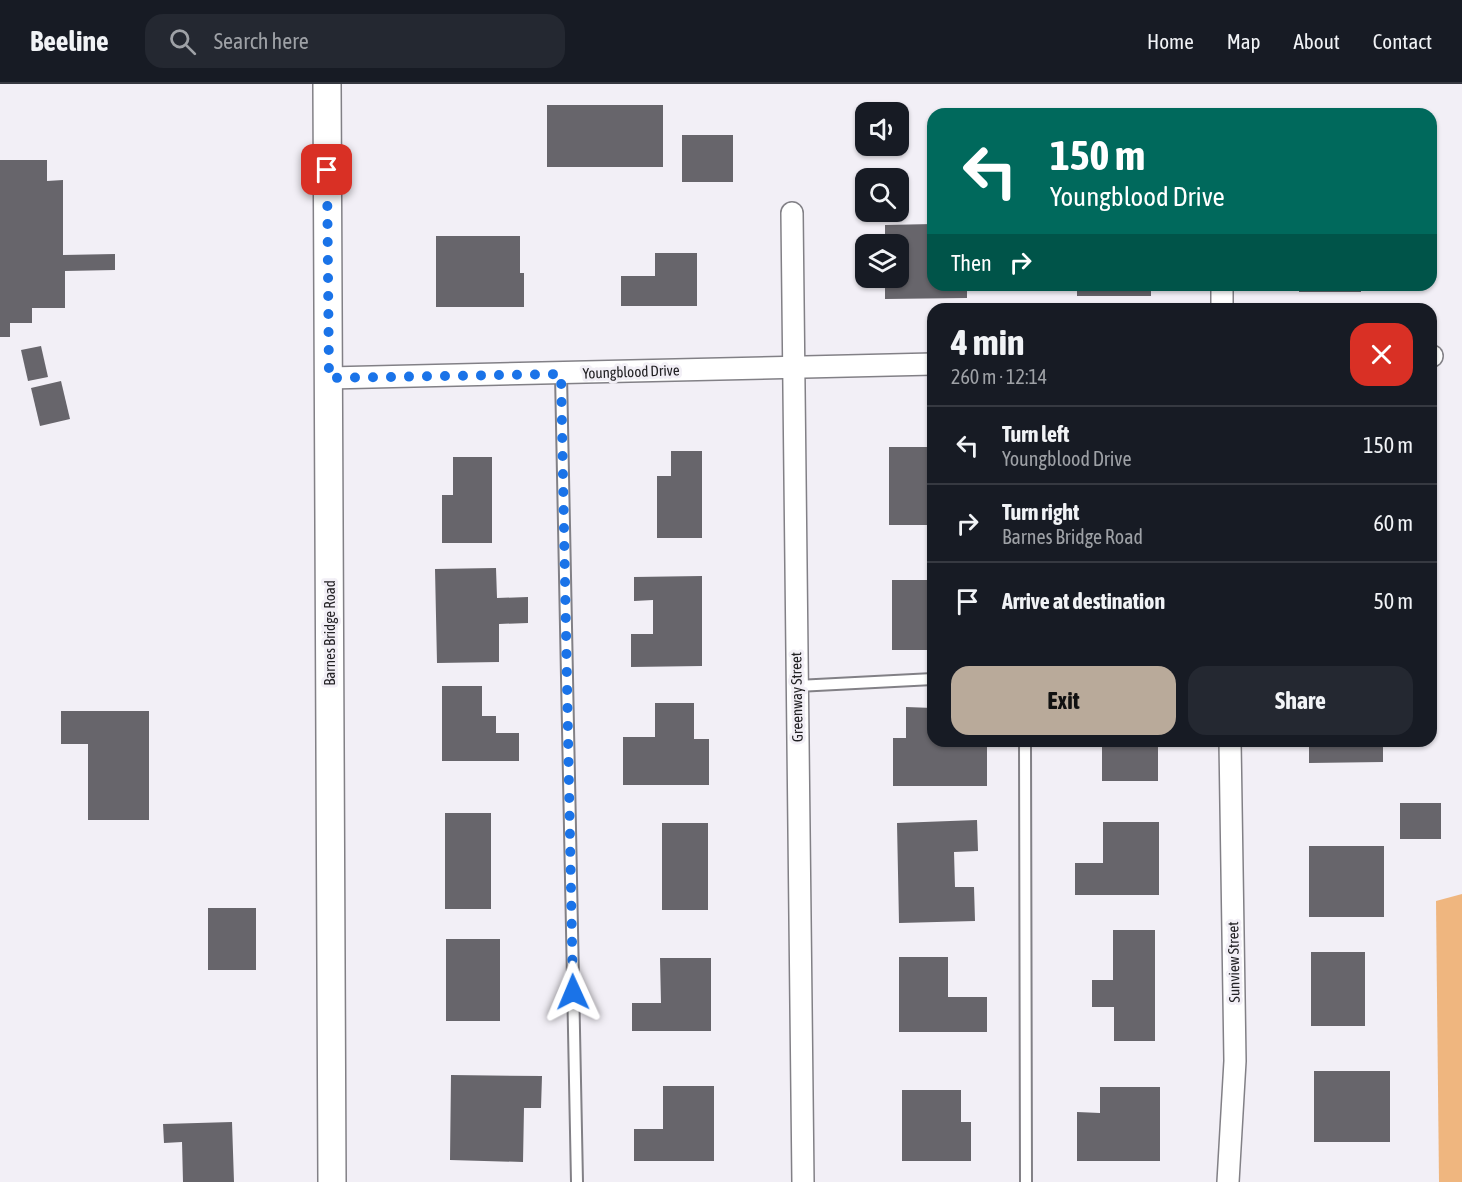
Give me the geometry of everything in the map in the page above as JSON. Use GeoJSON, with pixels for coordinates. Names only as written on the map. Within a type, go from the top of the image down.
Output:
{"type":"FeatureCollection","features":[{"type":"Feature","properties":{"kind":"street","name":"Barnes Bridge Road"},"geometry":{"type":"LineString","coordinates":[[327,84],[332,1182]]}},
{"type":"Feature","properties":{"kind":"street","name":"Greenway Street"},"geometry":{"type":"LineString","coordinates":[[792,213],[803,1182]]}},
{"type":"Feature","properties":{"kind":"street","name":"Youngblood Drive"},"geometry":{"type":"LineString","coordinates":[[329,378],[927,364]]}},
{"type":"Feature","properties":{"kind":"street","name":"Sunview Street"},"geometry":{"type":"LineString","coordinates":[[1228,1182],[1235,1061],[1230,747]]}},
{"type":"Feature","properties":{"kind":"lane"},"geometry":{"type":"LineString","coordinates":[[561,374],[577,1182]]}},
{"type":"Feature","properties":{"kind":"lane"},"geometry":{"type":"LineString","coordinates":[[797,686],[927,679]]}},
{"type":"Feature","properties":{"kind":"lane"},"geometry":{"type":"LineString","coordinates":[[1025,747],[1026,1182]]}},
{"type":"Feature","properties":{"kind":"shaded area"},"geometry":{"type":"Polygon","coordinates":[[[1462,894],[1462,1182],[1439,1182],[1436,901],[1462,894]]]}},
{"type":"Feature","properties":{"kind":"building"},"geometry":{"type":"Polygon","coordinates":[[[547,105],[663,105],[663,167],[547,167],[547,105]]]}},
{"type":"Feature","properties":{"kind":"building"},"geometry":{"type":"Polygon","coordinates":[[[682,135],[733,135],[733,182],[682,182],[682,135]]]}},
{"type":"Feature","properties":{"kind":"building"},"geometry":{"type":"Polygon","coordinates":[[[0,160],[47,160],[47,181],[63,180],[63,255],[115,254],[115,270],[65,271],[65,308],[32,308],[32,323],[10,323],[10,337],[0,337],[0,160]]]}},
{"type":"Feature","properties":{"kind":"building"},"geometry":{"type":"Polygon","coordinates":[[[927,224],[927,291],[967,291],[967,298],[885,299],[885,288],[909,288],[909,234],[885,234],[885,225],[927,224]]]}},
{"type":"Feature","properties":{"kind":"building"},"geometry":{"type":"Polygon","coordinates":[[[436,236],[520,236],[520,273],[524,273],[524,307],[436,307],[436,236]]]}},
{"type":"Feature","properties":{"kind":"building"},"geometry":{"type":"Polygon","coordinates":[[[655,253],[697,253],[697,306],[621,306],[621,276],[655,276],[655,253]]]}},
{"type":"Feature","properties":{"kind":"building"},"geometry":{"type":"Polygon","coordinates":[[[1077,291],[1151,291],[1151,296],[1077,296],[1077,291]]]}},
{"type":"Feature","properties":{"kind":"building"},"geometry":{"type":"Polygon","coordinates":[[[1299,291],[1361,291],[1361,292],[1299,291]]]}},
{"type":"Feature","properties":{"kind":"building"},"geometry":{"type":"Polygon","coordinates":[[[41,346],[48,377],[28,381],[21,350],[41,346]]]}},
{"type":"Feature","properties":{"kind":"building"},"geometry":{"type":"Polygon","coordinates":[[[61,381],[70,419],[40,426],[31,388],[61,381]]]}},
{"type":"Feature","properties":{"kind":"building"},"geometry":{"type":"Polygon","coordinates":[[[889,447],[927,447],[927,525],[889,525],[889,447]]]}},
{"type":"Feature","properties":{"kind":"building"},"geometry":{"type":"Polygon","coordinates":[[[671,451],[702,451],[702,538],[657,538],[657,476],[671,476],[671,451]]]}},
{"type":"Feature","properties":{"kind":"building"},"geometry":{"type":"Polygon","coordinates":[[[453,457],[492,457],[492,543],[442,543],[442,495],[453,495],[453,457]]]}},
{"type":"Feature","properties":{"kind":"building"},"geometry":{"type":"Polygon","coordinates":[[[496,568],[497,598],[528,597],[528,623],[499,624],[499,662],[437,663],[435,569],[496,568]]]}},
{"type":"Feature","properties":{"kind":"building"},"geometry":{"type":"Polygon","coordinates":[[[702,576],[702,666],[631,667],[631,634],[653,634],[653,600],[634,601],[634,577],[702,576]]]}},
{"type":"Feature","properties":{"kind":"building"},"geometry":{"type":"Polygon","coordinates":[[[892,580],[927,580],[927,650],[892,650],[892,580]]]}},
{"type":"Feature","properties":{"kind":"building"},"geometry":{"type":"Polygon","coordinates":[[[442,686],[482,686],[482,716],[496,716],[496,733],[519,733],[519,761],[442,761],[442,686]]]}},
{"type":"Feature","properties":{"kind":"building"},"geometry":{"type":"Polygon","coordinates":[[[655,703],[694,703],[694,739],[709,739],[709,785],[623,785],[623,737],[655,737],[655,703]]]}},
{"type":"Feature","properties":{"kind":"building"},"geometry":{"type":"Polygon","coordinates":[[[906,707],[927,708],[927,747],[987,747],[987,786],[893,786],[893,738],[906,738],[906,707]]]}},
{"type":"Feature","properties":{"kind":"building"},"geometry":{"type":"Polygon","coordinates":[[[61,711],[149,711],[149,820],[88,820],[88,744],[61,744],[61,711]]]}},
{"type":"Feature","properties":{"kind":"building"},"geometry":{"type":"Polygon","coordinates":[[[1102,747],[1158,747],[1158,781],[1102,781],[1102,747]]]}},
{"type":"Feature","properties":{"kind":"building"},"geometry":{"type":"Polygon","coordinates":[[[1309,747],[1383,747],[1383,762],[1309,763],[1309,747]]]}},
{"type":"Feature","properties":{"kind":"building"},"geometry":{"type":"Polygon","coordinates":[[[1400,803],[1441,803],[1441,839],[1400,839],[1400,803]]]}},
{"type":"Feature","properties":{"kind":"building"},"geometry":{"type":"Polygon","coordinates":[[[445,813],[491,813],[491,909],[445,909],[445,813]]]}},
{"type":"Feature","properties":{"kind":"building"},"geometry":{"type":"Polygon","coordinates":[[[977,820],[978,851],[954,852],[955,887],[974,887],[975,921],[899,923],[897,823],[977,820]]]}},
{"type":"Feature","properties":{"kind":"building"},"geometry":{"type":"Polygon","coordinates":[[[1103,822],[1159,822],[1159,895],[1075,895],[1075,863],[1103,863],[1103,822]]]}},
{"type":"Feature","properties":{"kind":"building"},"geometry":{"type":"Polygon","coordinates":[[[662,823],[708,823],[708,910],[662,910],[662,823]]]}},
{"type":"Feature","properties":{"kind":"building"},"geometry":{"type":"Polygon","coordinates":[[[1309,846],[1384,846],[1384,917],[1309,917],[1309,846]]]}},
{"type":"Feature","properties":{"kind":"building"},"geometry":{"type":"Polygon","coordinates":[[[208,908],[256,908],[256,970],[208,970],[208,908]]]}},
{"type":"Feature","properties":{"kind":"building"},"geometry":{"type":"Polygon","coordinates":[[[1113,930],[1155,930],[1155,1041],[1114,1041],[1114,1007],[1092,1007],[1092,980],[1113,980],[1113,930]]]}},
{"type":"Feature","properties":{"kind":"building"},"geometry":{"type":"Polygon","coordinates":[[[446,939],[500,939],[500,1021],[446,1021],[446,939]]]}},
{"type":"Feature","properties":{"kind":"building"},"geometry":{"type":"Polygon","coordinates":[[[1311,952],[1365,952],[1365,1026],[1311,1026],[1311,952]]]}},
{"type":"Feature","properties":{"kind":"building"},"geometry":{"type":"Polygon","coordinates":[[[899,957],[948,957],[948,997],[987,997],[987,1032],[899,1032],[899,957]]]}},
{"type":"Feature","properties":{"kind":"building"},"geometry":{"type":"Polygon","coordinates":[[[660,958],[711,958],[711,1031],[632,1031],[632,1003],[661,1003],[660,958]]]}},
{"type":"Feature","properties":{"kind":"building"},"geometry":{"type":"Polygon","coordinates":[[[1314,1071],[1390,1071],[1390,1142],[1314,1142],[1314,1071]]]}},
{"type":"Feature","properties":{"kind":"building"},"geometry":{"type":"Polygon","coordinates":[[[451,1075],[542,1076],[541,1108],[524,1108],[523,1162],[450,1160],[451,1075]]]}},
{"type":"Feature","properties":{"kind":"building"},"geometry":{"type":"Polygon","coordinates":[[[663,1086],[714,1086],[714,1161],[634,1161],[634,1129],[663,1129],[663,1086]]]}},
{"type":"Feature","properties":{"kind":"building"},"geometry":{"type":"Polygon","coordinates":[[[1100,1087],[1160,1087],[1160,1161],[1077,1161],[1077,1112],[1100,1113],[1100,1087]]]}},
{"type":"Feature","properties":{"kind":"building"},"geometry":{"type":"Polygon","coordinates":[[[902,1090],[961,1090],[961,1122],[971,1122],[971,1161],[902,1161],[902,1090]]]}},
{"type":"Feature","properties":{"kind":"building"},"geometry":{"type":"Polygon","coordinates":[[[232,1122],[234,1182],[183,1182],[182,1142],[164,1143],[163,1124],[232,1122]]]}},
{"type":"Feature","properties":{"kind":"route"},"geometry":{"type":"LineString","coordinates":[[327,170],[329,378],[561,374],[573,992]]}}]}
